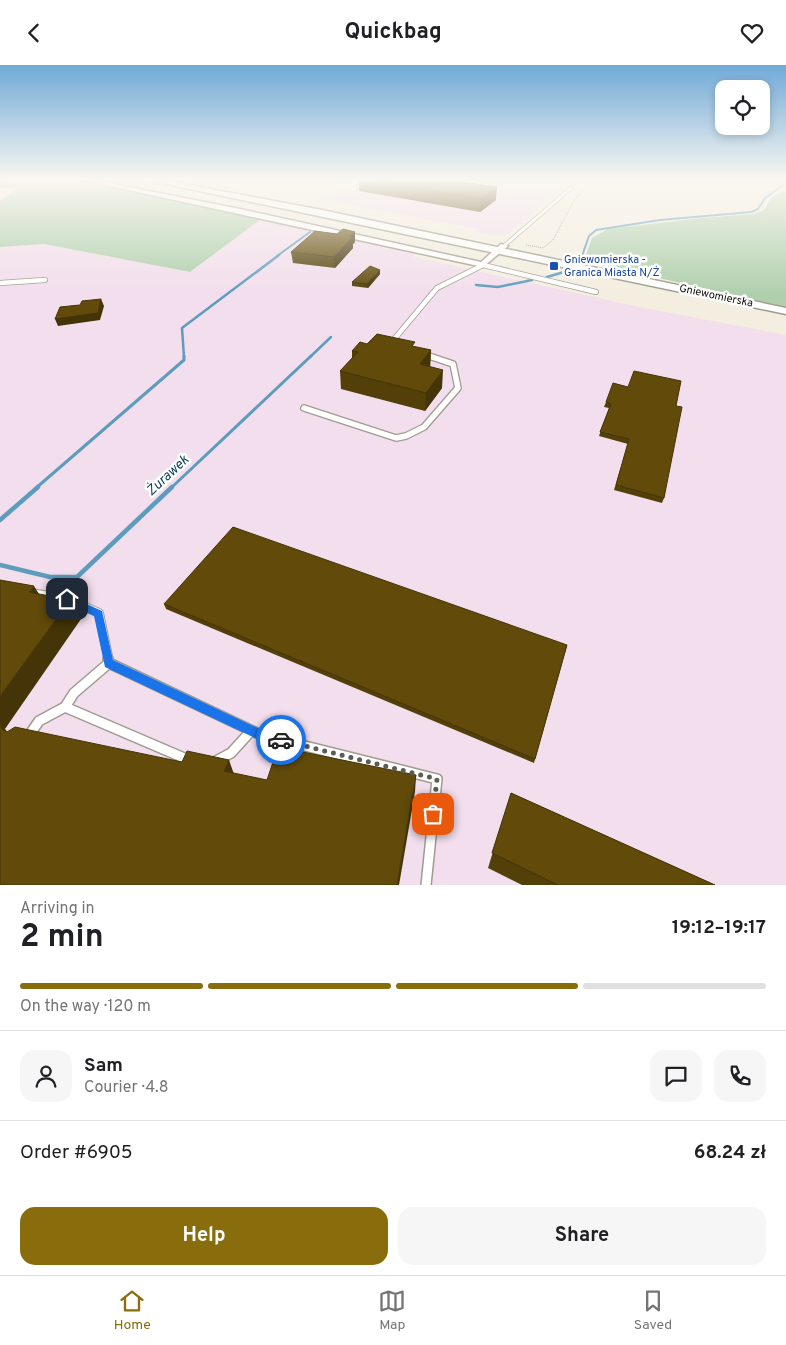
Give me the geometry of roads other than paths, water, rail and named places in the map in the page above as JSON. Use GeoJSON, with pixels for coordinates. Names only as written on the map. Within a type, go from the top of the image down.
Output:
{"type":"FeatureCollection","features":[{"type":"Feature","properties":{"kind":"street"},"geometry":{"type":"LineString","coordinates":[[269,217],[483,265],[503,246]]}},
{"type":"Feature","properties":{"kind":"street","name":"Gniewomierska"},"geometry":{"type":"LineString","coordinates":[[350,217],[503,246]]}},
{"type":"Feature","properties":{"kind":"street","name":"Gniewomierska"},"geometry":{"type":"LineString","coordinates":[[361,217],[503,246],[646,282],[786,311]]}},
{"type":"Feature","properties":{"kind":"lane"},"geometry":{"type":"LineString","coordinates":[[503,246],[537,217]]}},
{"type":"Feature","properties":{"kind":"lane"},"geometry":{"type":"LineString","coordinates":[[399,346],[390,343],[437,288],[483,265],[596,292]]}},
{"type":"Feature","properties":{"kind":"lane"},"geometry":{"type":"LineString","coordinates":[[0,283],[45,280]]}},
{"type":"Feature","properties":{"kind":"lane"},"geometry":{"type":"LineString","coordinates":[[304,408],[396,437],[409,437],[428,425],[458,387],[452,364],[417,352]]}},
{"type":"Feature","properties":{"kind":"lane"},"geometry":{"type":"LineString","coordinates":[[19,591],[67,599],[99,613],[109,663]]}},
{"type":"Feature","properties":{"kind":"lane"},"geometry":{"type":"LineString","coordinates":[[23,744],[39,721],[65,707],[74,693],[109,663]]}},
{"type":"Feature","properties":{"kind":"lane"},"geometry":{"type":"LineString","coordinates":[[109,663],[261,735],[437,779],[426,885]]}},
{"type":"Feature","properties":{"kind":"lane"},"geometry":{"type":"LineString","coordinates":[[65,707],[191,761],[218,761],[231,753],[251,731]]}},
{"type":"Feature","properties":{"kind":"waterway","name":"Żurawek"},"geometry":{"type":"LineString","coordinates":[[582,256],[589,236],[596,230],[691,217]]}},
{"type":"Feature","properties":{"kind":"waterway"},"geometry":{"type":"LineString","coordinates":[[277,256],[310,232]]}},
{"type":"Feature","properties":{"kind":"waterway"},"geometry":{"type":"LineString","coordinates":[[184,357],[182,328],[279,255]]}},
{"type":"Feature","properties":{"kind":"waterway","name":"Żurawek"},"geometry":{"type":"LineString","coordinates":[[581,259],[582,255]]}},
{"type":"Feature","properties":{"kind":"waterway","name":"Żurawek"},"geometry":{"type":"LineString","coordinates":[[547,277],[564,272]]}},
{"type":"Feature","properties":{"kind":"waterway","name":"Żurawek"},"geometry":{"type":"LineString","coordinates":[[476,285],[498,287],[532,280]]}},
{"type":"Feature","properties":{"kind":"waterway","name":"Żurawek"},"geometry":{"type":"LineString","coordinates":[[310,357],[331,337]]}},
{"type":"Feature","properties":{"kind":"waterway","name":"Żurawek"},"geometry":{"type":"LineString","coordinates":[[171,488],[311,356]]}},
{"type":"Feature","properties":{"kind":"waterway"},"geometry":{"type":"LineString","coordinates":[[36,488],[184,360],[184,357]]}},
{"type":"Feature","properties":{"kind":"waterway"},"geometry":{"type":"LineString","coordinates":[[0,520],[38,487]]}},
{"type":"Feature","properties":{"kind":"waterway","name":"Żurawek"},"geometry":{"type":"LineString","coordinates":[[0,565],[50,577],[77,577],[172,487]]}},
{"type":"Feature","properties":{"kind":"place","name":"Gniewomierska - Granica Miasta N/Ż"},"geometry":{"type":"Point","coordinates":[554,266]}}]}
